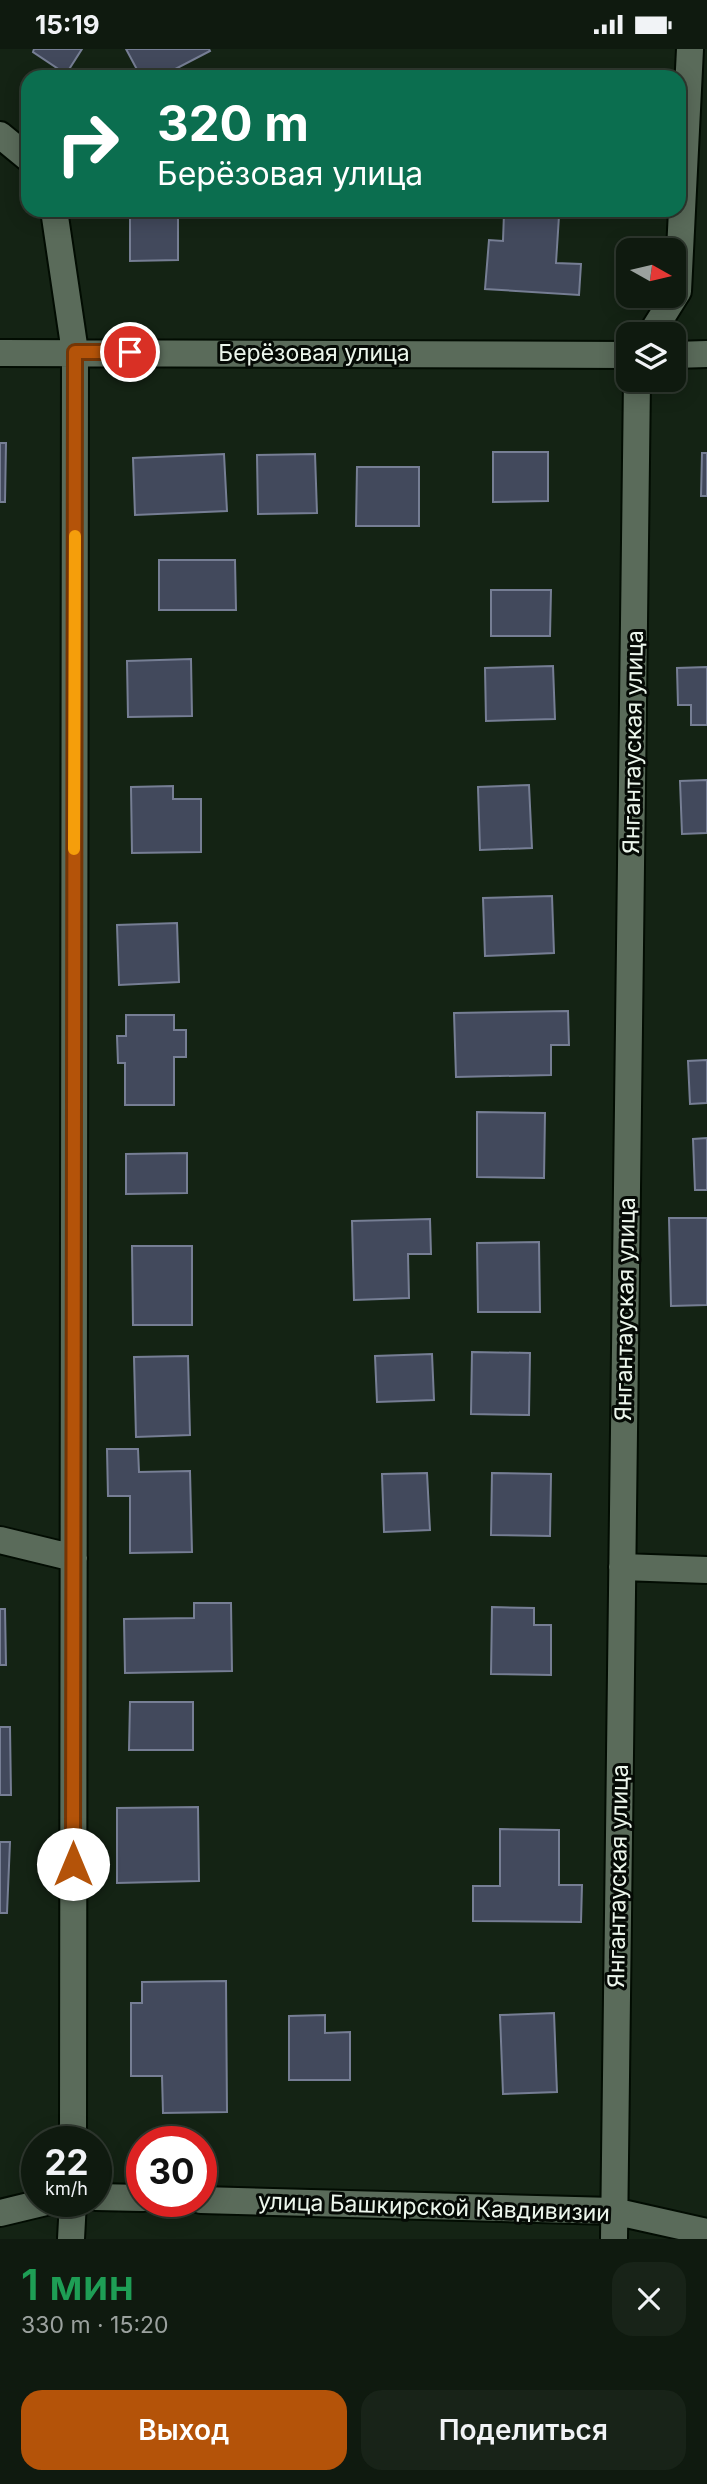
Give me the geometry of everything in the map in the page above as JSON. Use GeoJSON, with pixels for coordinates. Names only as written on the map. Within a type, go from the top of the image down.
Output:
{"type":"FeatureCollection","features":[{"type":"Feature","properties":{"kind":"street"},"geometry":{"type":"LineString","coordinates":[[686,130],[690,49]]}},
{"type":"Feature","properties":{"kind":"street"},"geometry":{"type":"LineString","coordinates":[[0,135],[21,152]]}},
{"type":"Feature","properties":{"kind":"street"},"geometry":{"type":"LineString","coordinates":[[55,217],[75,352],[73,2126]]}},
{"type":"Feature","properties":{"kind":"street"},"geometry":{"type":"LineString","coordinates":[[659,322],[678,291],[682,217]]}},
{"type":"Feature","properties":{"kind":"street","name":"Берёзовая улица"},"geometry":{"type":"LineString","coordinates":[[0,353],[616,355]]}},
{"type":"Feature","properties":{"kind":"street"},"geometry":{"type":"LineString","coordinates":[[686,355],[707,354]]}},
{"type":"Feature","properties":{"kind":"street","name":"Янгантауская улица"},"geometry":{"type":"LineString","coordinates":[[614,2239],[637,392]]}},
{"type":"Feature","properties":{"kind":"street"},"geometry":{"type":"LineString","coordinates":[[0,1540],[74,1558]]}},
{"type":"Feature","properties":{"kind":"street"},"geometry":{"type":"LineString","coordinates":[[622,1567],[707,1570]]}},
{"type":"Feature","properties":{"kind":"street","name":"улица Башкирской Кавдивизии"},"geometry":{"type":"LineString","coordinates":[[217,2200],[613,2211],[707,2232]]}},
{"type":"Feature","properties":{"kind":"street"},"geometry":{"type":"LineString","coordinates":[[0,2213],[21,2208]]}},
{"type":"Feature","properties":{"kind":"street"},"geometry":{"type":"LineString","coordinates":[[71,2239],[72,2217]]}},
{"type":"Feature","properties":{"kind":"building"},"geometry":{"type":"Polygon","coordinates":[[[34,49],[82,49],[69,70],[60,70],[33,52],[34,49]]]}},
{"type":"Feature","properties":{"kind":"building"},"geometry":{"type":"Polygon","coordinates":[[[126,49],[210,51],[173,70],[137,70],[126,49]]]}},
{"type":"Feature","properties":{"kind":"building"},"geometry":{"type":"Polygon","coordinates":[[[130,217],[178,217],[178,260],[130,261],[130,217]]]}},
{"type":"Feature","properties":{"kind":"building"},"geometry":{"type":"Polygon","coordinates":[[[504,217],[559,217],[556,263],[581,264],[579,295],[485,289],[489,240],[503,241],[504,217]]]}},
{"type":"Feature","properties":{"kind":"building"},"geometry":{"type":"Polygon","coordinates":[[[0,443],[6,443],[5,502],[0,502],[0,443]]]}},
{"type":"Feature","properties":{"kind":"building"},"geometry":{"type":"Polygon","coordinates":[[[493,452],[548,452],[548,501],[493,502],[493,452]]]}},
{"type":"Feature","properties":{"kind":"building"},"geometry":{"type":"Polygon","coordinates":[[[702,453],[707,453],[707,496],[701,496],[702,453]]]}},
{"type":"Feature","properties":{"kind":"building"},"geometry":{"type":"Polygon","coordinates":[[[224,454],[227,511],[135,515],[133,458],[224,454]]]}},
{"type":"Feature","properties":{"kind":"building"},"geometry":{"type":"Polygon","coordinates":[[[315,454],[317,513],[258,514],[257,455],[315,454]]]}},
{"type":"Feature","properties":{"kind":"building"},"geometry":{"type":"Polygon","coordinates":[[[357,467],[419,467],[419,526],[356,526],[357,467]]]}},
{"type":"Feature","properties":{"kind":"building"},"geometry":{"type":"Polygon","coordinates":[[[159,560],[235,560],[236,610],[159,610],[159,560]]]}},
{"type":"Feature","properties":{"kind":"building"},"geometry":{"type":"Polygon","coordinates":[[[491,590],[551,590],[550,636],[491,636],[491,590]]]}},
{"type":"Feature","properties":{"kind":"building"},"geometry":{"type":"Polygon","coordinates":[[[191,659],[192,716],[128,717],[127,661],[191,659]]]}},
{"type":"Feature","properties":{"kind":"building"},"geometry":{"type":"Polygon","coordinates":[[[553,666],[555,719],[486,721],[485,668],[553,666]]]}},
{"type":"Feature","properties":{"kind":"building"},"geometry":{"type":"Polygon","coordinates":[[[707,667],[707,725],[691,725],[691,705],[678,705],[677,668],[707,667]]]}},
{"type":"Feature","properties":{"kind":"building"},"geometry":{"type":"Polygon","coordinates":[[[707,780],[707,833],[682,834],[680,781],[707,780]]]}},
{"type":"Feature","properties":{"kind":"building"},"geometry":{"type":"Polygon","coordinates":[[[529,785],[532,848],[480,850],[478,787],[529,785]]]}},
{"type":"Feature","properties":{"kind":"building"},"geometry":{"type":"Polygon","coordinates":[[[173,786],[173,799],[201,799],[201,852],[132,853],[131,787],[173,786]]]}},
{"type":"Feature","properties":{"kind":"building"},"geometry":{"type":"Polygon","coordinates":[[[552,896],[554,953],[485,956],[483,898],[552,896]]]}},
{"type":"Feature","properties":{"kind":"building"},"geometry":{"type":"Polygon","coordinates":[[[177,923],[179,982],[119,985],[117,925],[177,923]]]}},
{"type":"Feature","properties":{"kind":"building"},"geometry":{"type":"Polygon","coordinates":[[[568,1011],[569,1045],[551,1045],[551,1075],[456,1077],[454,1013],[568,1011]]]}},
{"type":"Feature","properties":{"kind":"building"},"geometry":{"type":"Polygon","coordinates":[[[126,1015],[174,1015],[174,1030],[186,1030],[186,1057],[174,1057],[174,1105],[125,1105],[125,1063],[118,1063],[117,1036],[126,1036],[126,1015]]]}},
{"type":"Feature","properties":{"kind":"building"},"geometry":{"type":"Polygon","coordinates":[[[707,1060],[707,1103],[690,1104],[688,1061],[707,1060]]]}},
{"type":"Feature","properties":{"kind":"building"},"geometry":{"type":"Polygon","coordinates":[[[477,1112],[545,1113],[544,1178],[477,1177],[477,1112]]]}},
{"type":"Feature","properties":{"kind":"building"},"geometry":{"type":"Polygon","coordinates":[[[707,1138],[707,1190],[695,1190],[693,1139],[707,1138]]]}},
{"type":"Feature","properties":{"kind":"building"},"geometry":{"type":"Polygon","coordinates":[[[187,1153],[187,1193],[126,1194],[126,1154],[187,1153]]]}},
{"type":"Feature","properties":{"kind":"building"},"geometry":{"type":"Polygon","coordinates":[[[669,1218],[707,1218],[707,1305],[671,1306],[669,1218]]]}},
{"type":"Feature","properties":{"kind":"building"},"geometry":{"type":"Polygon","coordinates":[[[430,1219],[431,1254],[408,1254],[409,1298],[354,1300],[352,1221],[430,1219]]]}},
{"type":"Feature","properties":{"kind":"building"},"geometry":{"type":"Polygon","coordinates":[[[539,1242],[540,1312],[478,1312],[477,1243],[539,1242]]]}},
{"type":"Feature","properties":{"kind":"building"},"geometry":{"type":"Polygon","coordinates":[[[132,1246],[192,1246],[192,1325],[133,1325],[132,1246]]]}},
{"type":"Feature","properties":{"kind":"building"},"geometry":{"type":"Polygon","coordinates":[[[472,1352],[530,1353],[529,1415],[471,1414],[472,1352]]]}},
{"type":"Feature","properties":{"kind":"building"},"geometry":{"type":"Polygon","coordinates":[[[432,1354],[434,1400],[377,1402],[375,1356],[432,1354]]]}},
{"type":"Feature","properties":{"kind":"building"},"geometry":{"type":"Polygon","coordinates":[[[188,1356],[190,1435],[136,1437],[134,1357],[188,1356]]]}},
{"type":"Feature","properties":{"kind":"building"},"geometry":{"type":"Polygon","coordinates":[[[107,1449],[138,1449],[139,1472],[190,1471],[192,1552],[130,1553],[130,1496],[108,1496],[107,1449]]]}},
{"type":"Feature","properties":{"kind":"building"},"geometry":{"type":"Polygon","coordinates":[[[427,1473],[430,1530],[384,1532],[382,1474],[427,1473]]]}},
{"type":"Feature","properties":{"kind":"building"},"geometry":{"type":"Polygon","coordinates":[[[492,1473],[551,1474],[550,1536],[491,1535],[492,1473]]]}},
{"type":"Feature","properties":{"kind":"building"},"geometry":{"type":"Polygon","coordinates":[[[194,1603],[231,1603],[232,1671],[125,1673],[124,1619],[194,1618],[194,1603]]]}},
{"type":"Feature","properties":{"kind":"building"},"geometry":{"type":"Polygon","coordinates":[[[492,1607],[534,1608],[534,1625],[551,1625],[551,1675],[491,1674],[492,1607]]]}},
{"type":"Feature","properties":{"kind":"building"},"geometry":{"type":"Polygon","coordinates":[[[0,1609],[5,1609],[6,1665],[0,1665],[0,1609]]]}},
{"type":"Feature","properties":{"kind":"building"},"geometry":{"type":"Polygon","coordinates":[[[130,1702],[193,1702],[193,1750],[129,1750],[130,1702]]]}},
{"type":"Feature","properties":{"kind":"building"},"geometry":{"type":"Polygon","coordinates":[[[0,1727],[10,1727],[11,1795],[0,1795],[0,1727]]]}},
{"type":"Feature","properties":{"kind":"building"},"geometry":{"type":"Polygon","coordinates":[[[198,1807],[199,1881],[117,1883],[117,1808],[198,1807]]]}},
{"type":"Feature","properties":{"kind":"building"},"geometry":{"type":"Polygon","coordinates":[[[500,1829],[559,1830],[559,1885],[582,1885],[581,1922],[473,1921],[473,1886],[500,1886],[500,1829]]]}},
{"type":"Feature","properties":{"kind":"building"},"geometry":{"type":"Polygon","coordinates":[[[0,1842],[10,1842],[7,1913],[0,1913],[0,1842]]]}},
{"type":"Feature","properties":{"kind":"building"},"geometry":{"type":"Polygon","coordinates":[[[226,1981],[227,2112],[163,2113],[162,2076],[131,2076],[131,2003],[142,2003],[142,1982],[226,1981]]]}},
{"type":"Feature","properties":{"kind":"building"},"geometry":{"type":"Polygon","coordinates":[[[554,2013],[557,2092],[503,2094],[500,2015],[554,2013]]]}},
{"type":"Feature","properties":{"kind":"building"},"geometry":{"type":"Polygon","coordinates":[[[325,2015],[325,2033],[350,2032],[350,2080],[289,2080],[289,2016],[325,2015]]]}},
{"type":"Feature","properties":{"kind":"slow traffic"},"geometry":{"type":"LineString","coordinates":[[74,849],[75,536]]}},
{"type":"Feature","properties":{"kind":"route"},"geometry":{"type":"LineString","coordinates":[[73,1864],[75,352],[130,352]]}}]}
